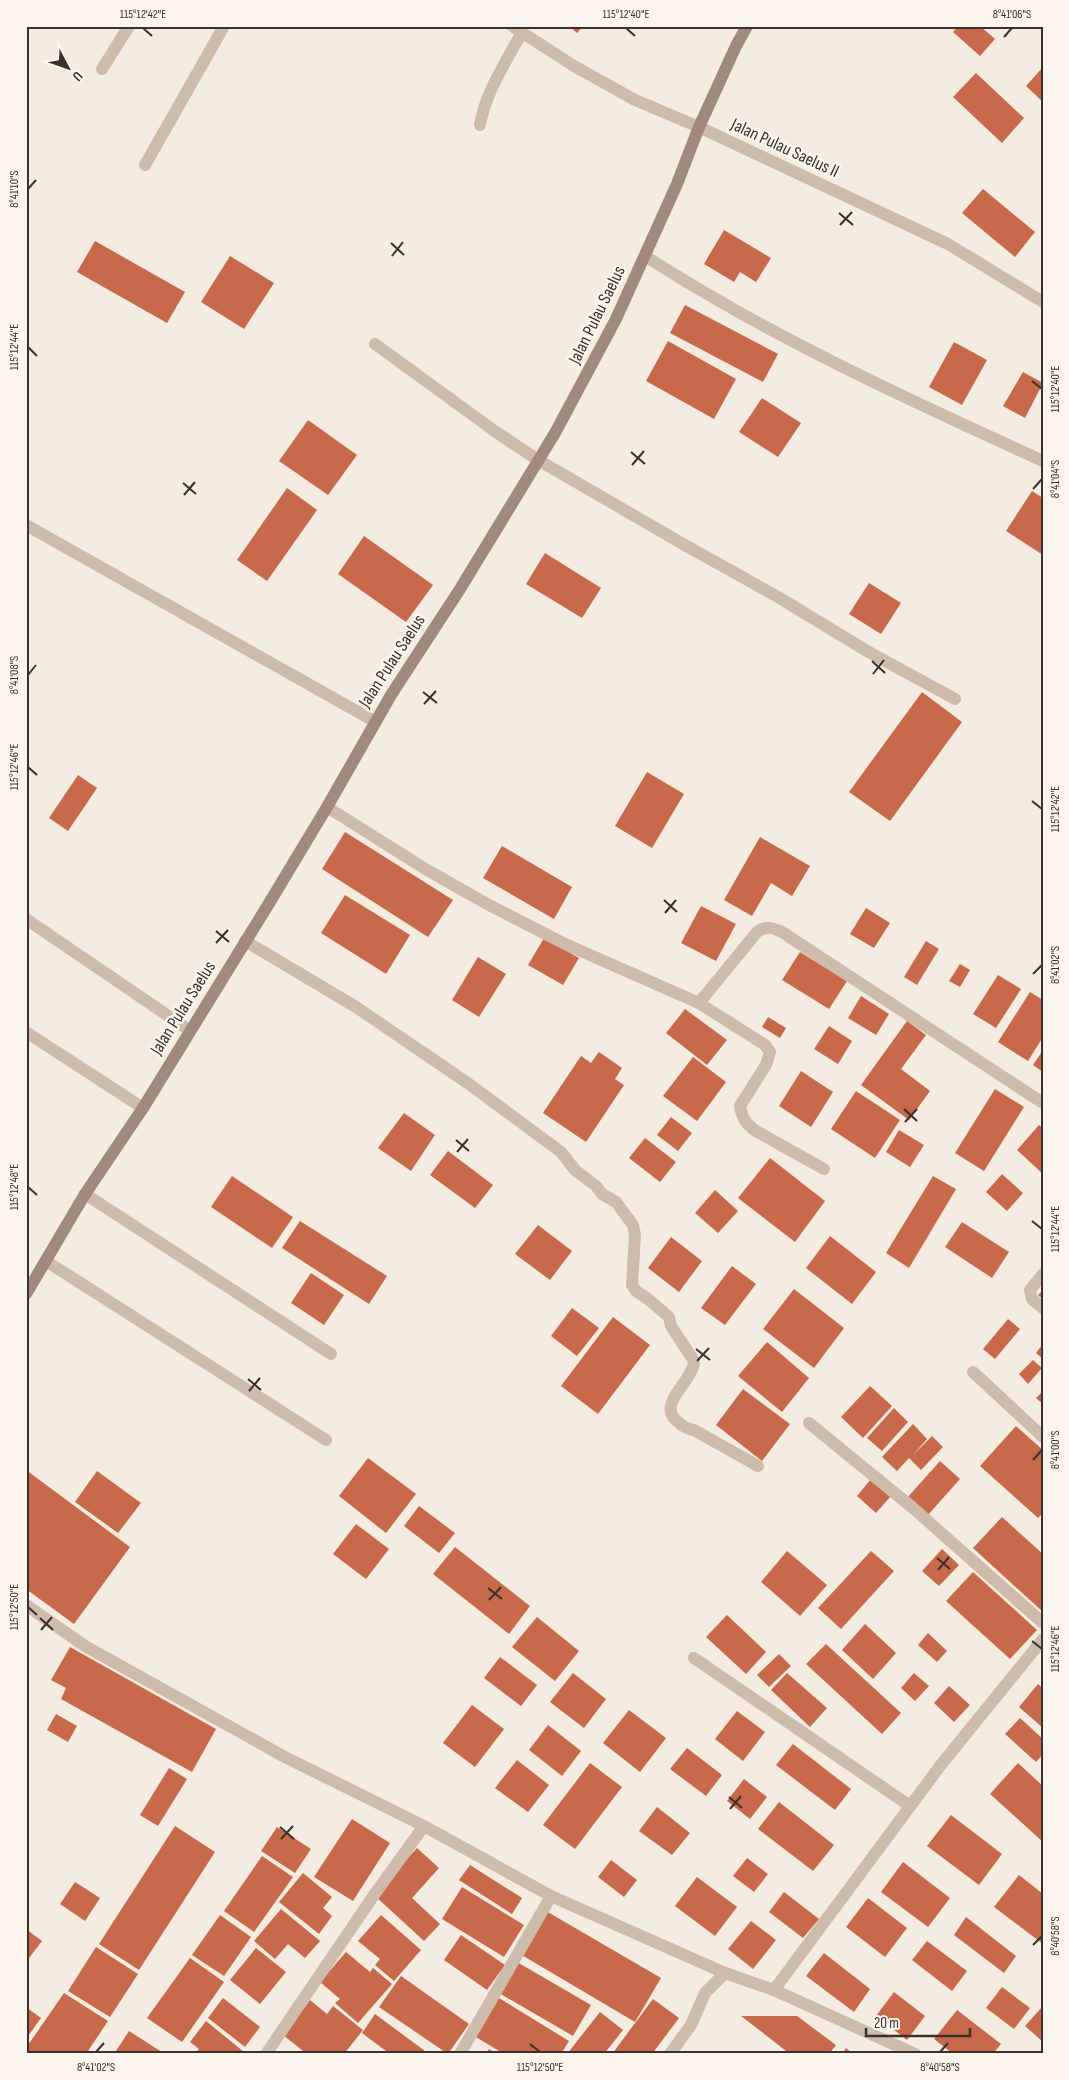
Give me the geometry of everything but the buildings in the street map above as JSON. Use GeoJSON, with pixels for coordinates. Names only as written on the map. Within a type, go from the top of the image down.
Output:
{"type":"FeatureCollection","features":[{"type":"Feature","properties":{"kind":"street"},"geometry":{"type":"LineString","coordinates":[[102,69],[129,26]]}},
{"type":"Feature","properties":{"kind":"street"},"geometry":{"type":"LineString","coordinates":[[145,165],[224,26]]}},
{"type":"Feature","properties":{"kind":"street","name":"Jalan Pulau Saelus"},"geometry":{"type":"LineString","coordinates":[[26,1294],[85,1194],[143,1108],[189,1030],[245,942],[327,807],[374,721],[409,664],[460,588],[586,379],[645,256],[677,184],[699,127],[747,26]]}},
{"type":"Feature","properties":{"kind":"street"},"geometry":{"type":"LineString","coordinates":[[480,125],[483,109],[517,29]]}},
{"type":"Feature","properties":{"kind":"street","name":"Jalan Pulau Saelus II"},"geometry":{"type":"LineString","coordinates":[[517,29],[574,66],[635,100],[699,127],[948,244],[1043,302]]}},
{"type":"Feature","properties":{"kind":"street"},"geometry":{"type":"LineString","coordinates":[[645,256],[703,293],[766,328],[884,388],[1043,461]]}},
{"type":"Feature","properties":{"kind":"street"},"geometry":{"type":"LineString","coordinates":[[375,344],[496,432],[538,460],[778,597],[867,651],[955,699]]}},
{"type":"Feature","properties":{"kind":"street"},"geometry":{"type":"LineString","coordinates":[[26,525],[374,721]]}},
{"type":"Feature","properties":{"kind":"street"},"geometry":{"type":"LineString","coordinates":[[327,807],[427,870],[498,910],[565,944],[699,1003],[765,1045],[770,1052],[766,1065],[740,1106],[741,1115],[747,1124],[824,1169]]}},
{"type":"Feature","properties":{"kind":"street"},"geometry":{"type":"LineString","coordinates":[[26,919],[189,1030]]}},
{"type":"Feature","properties":{"kind":"street"},"geometry":{"type":"LineString","coordinates":[[699,1003],[757,932],[763,928],[771,928],[782,932],[1043,1103]]}},
{"type":"Feature","properties":{"kind":"street"},"geometry":{"type":"LineString","coordinates":[[245,942],[356,1007],[469,1084],[561,1152],[576,1170],[596,1186],[602,1194],[616,1202],[626,1212],[633,1224],[635,1235],[632,1285],[636,1291],[648,1298],[669,1317],[671,1326],[694,1362],[689,1377],[671,1402],[670,1412],[672,1417],[688,1429],[694,1430],[758,1466]]}},
{"type":"Feature","properties":{"kind":"street"},"geometry":{"type":"LineString","coordinates":[[26,1032],[143,1108]]}},
{"type":"Feature","properties":{"kind":"street"},"geometry":{"type":"LineString","coordinates":[[85,1194],[331,1354]]}},
{"type":"Feature","properties":{"kind":"street"},"geometry":{"type":"LineString","coordinates":[[46,1261],[326,1440]]}},
{"type":"Feature","properties":{"kind":"street"},"geometry":{"type":"LineString","coordinates":[[1043,1274],[1030,1290],[1032,1299],[1043,1308]]}},
{"type":"Feature","properties":{"kind":"street"},"geometry":{"type":"LineString","coordinates":[[973,1372],[1043,1437]]}},
{"type":"Feature","properties":{"kind":"street"},"geometry":{"type":"LineString","coordinates":[[809,1423],[913,1508],[1043,1623]]}},
{"type":"Feature","properties":{"kind":"street"},"geometry":{"type":"LineString","coordinates":[[26,1605],[85,1646],[266,1747],[424,1826],[552,1896],[725,1973],[774,1990],[915,2054]]}},
{"type":"Feature","properties":{"kind":"street"},"geometry":{"type":"LineString","coordinates":[[774,1990],[940,1766],[1043,1640]]}},
{"type":"Feature","properties":{"kind":"street"},"geometry":{"type":"LineString","coordinates":[[694,1658],[910,1806]]}},
{"type":"Feature","properties":{"kind":"street"},"geometry":{"type":"LineString","coordinates":[[266,2054],[374,1895],[424,1826]]}},
{"type":"Feature","properties":{"kind":"street"},"geometry":{"type":"LineString","coordinates":[[460,2054],[552,1896]]}},
{"type":"Feature","properties":{"kind":"street"},"geometry":{"type":"LineString","coordinates":[[670,2054],[690,2025],[705,1993],[725,1973]]}}]}
